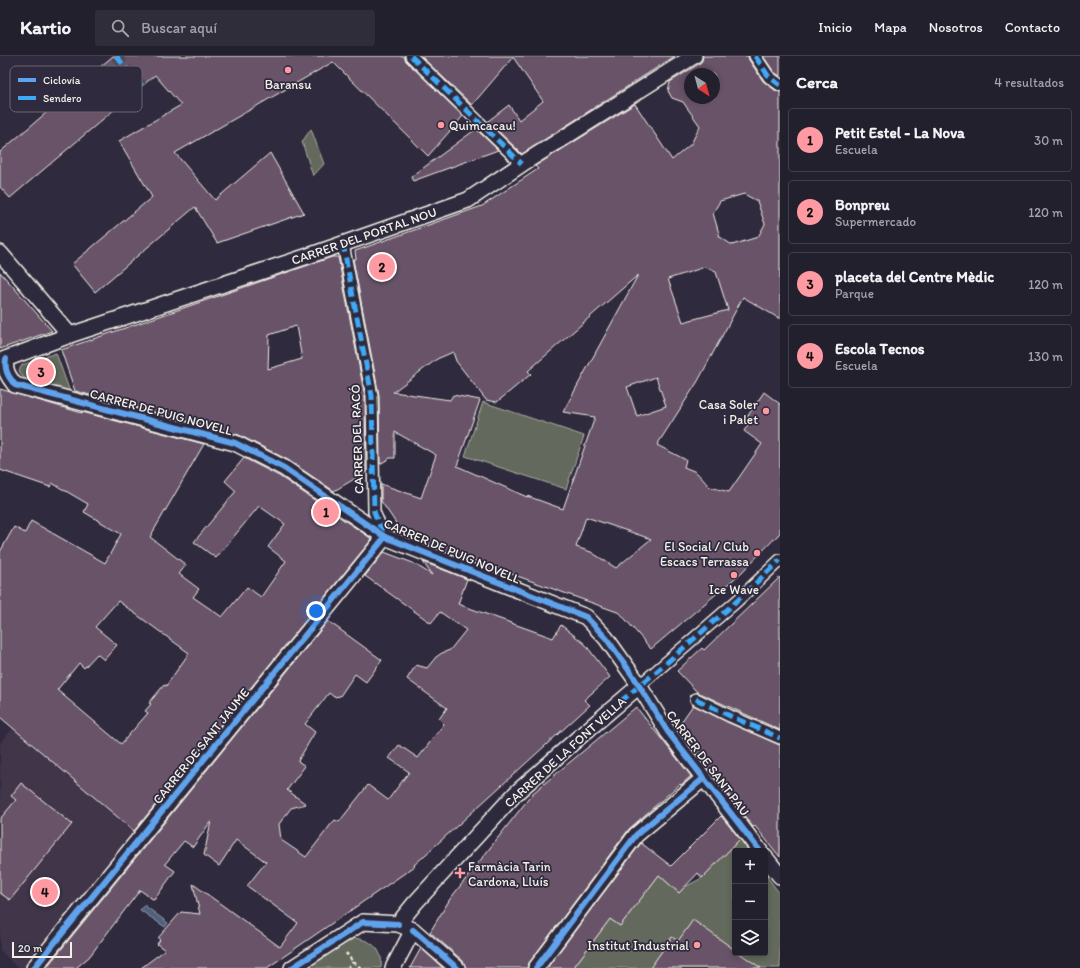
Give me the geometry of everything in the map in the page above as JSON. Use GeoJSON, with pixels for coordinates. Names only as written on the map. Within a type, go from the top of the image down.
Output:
{"type":"FeatureCollection","features":[{"type":"Feature","properties":{"kind":"street"},"geometry":{"type":"LineString","coordinates":[[412,56],[522,164]]}},
{"type":"Feature","properties":{"kind":"street","name":"CARRER DEL PORTAL NOU"},"geometry":{"type":"LineString","coordinates":[[3,360],[70,334],[468,200],[522,164],[694,56]]}},
{"type":"Feature","properties":{"kind":"street"},"geometry":{"type":"LineString","coordinates":[[755,56],[769,78],[780,85]]}},
{"type":"Feature","properties":{"kind":"street","name":"CARRER DEL RACÓ"},"geometry":{"type":"LineString","coordinates":[[342,243],[372,396],[374,512],[385,537]]}},
{"type":"Feature","properties":{"kind":"street"},"geometry":{"type":"LineString","coordinates":[[0,253],[70,334]]}},
{"type":"Feature","properties":{"kind":"street","name":"CARRER DE PUIG NOVELL"},"geometry":{"type":"LineString","coordinates":[[3,360],[8,376],[15,385],[235,443],[284,468],[385,537],[586,617],[606,638],[639,686]]}},
{"type":"Feature","properties":{"kind":"street","name":"CARRER DE SANT JAUME"},"geometry":{"type":"LineString","coordinates":[[34,968],[385,537]]}},
{"type":"Feature","properties":{"kind":"street","name":"CARRER DE LA FONT VELLA"},"geometry":{"type":"LineString","coordinates":[[398,924],[415,903],[516,794],[577,739],[737,601],[780,560]]}},
{"type":"Feature","properties":{"kind":"street","name":"CARRER DE SANT PAU"},"geometry":{"type":"LineString","coordinates":[[639,686],[668,732],[758,848]]}},
{"type":"Feature","properties":{"kind":"street"},"geometry":{"type":"LineString","coordinates":[[696,699],[780,738]]}},
{"type":"Feature","properties":{"kind":"street"},"geometry":{"type":"LineString","coordinates":[[536,968],[636,835],[704,778]]}},
{"type":"Feature","properties":{"kind":"street"},"geometry":{"type":"LineString","coordinates":[[768,861],[780,876]]}},
{"type":"Feature","properties":{"kind":"street"},"geometry":{"type":"LineString","coordinates":[[292,968],[363,922],[398,924],[413,930],[457,968]]}},
{"type":"Feature","properties":{"kind":"street"},"geometry":{"type":"LineString","coordinates":[[393,968],[413,930]]}},
{"type":"Feature","properties":{"kind":"path"},"geometry":{"type":"LineString","coordinates":[[345,951],[353,962],[361,968]]}},
{"type":"Feature","properties":{"kind":"path"},"geometry":{"type":"LineString","coordinates":[[348,968],[353,962]]}},
{"type":"Feature","properties":{"kind":"shaded area"},"geometry":{"type":"Polygon","coordinates":[[[13,728],[137,834],[28,968],[17,968],[0,950],[0,743],[13,728]]]}},
{"type":"Feature","properties":{"kind":"green space"},"geometry":{"type":"Polygon","coordinates":[[[311,129],[324,164],[313,176],[302,142],[311,129]]]}},
{"type":"Feature","properties":{"kind":"green space"},"geometry":{"type":"Polygon","coordinates":[[[56,353],[70,392],[27,380],[21,375],[19,370],[22,365],[56,353]]]}},
{"type":"Feature","properties":{"kind":"green space"},"geometry":{"type":"Polygon","coordinates":[[[483,402],[584,436],[566,489],[465,456],[483,402]]]}},
{"type":"Feature","properties":{"kind":"green space"},"geometry":{"type":"Polygon","coordinates":[[[740,839],[747,848],[732,848],[732,956],[768,956],[768,878],[780,894],[780,968],[573,968],[610,919],[620,926],[659,875],[679,893],[685,887],[702,878],[740,839]]]}},
{"type":"Feature","properties":{"kind":"green space"},"geometry":{"type":"Polygon","coordinates":[[[352,938],[365,940],[378,950],[381,968],[307,968],[341,944],[352,938]]]}},
{"type":"Feature","properties":{"kind":"water"},"geometry":{"type":"Polygon","coordinates":[[[144,905],[168,923],[165,927],[140,910],[144,905]]]}},
{"type":"Feature","properties":{"kind":"building"},"geometry":{"type":"Polygon","coordinates":[[[113,56],[404,56],[406,61],[463,116],[428,156],[333,62],[175,153],[215,200],[270,153],[304,213],[217,243],[195,207],[95,292],[72,264],[152,197],[119,141],[181,105],[155,75],[142,86],[142,66],[101,66],[113,56]]]}},
{"type":"Feature","properties":{"kind":"building"},"geometry":{"type":"Polygon","coordinates":[[[421,56],[675,56],[522,154],[488,121],[509,105],[519,120],[543,101],[513,57],[472,105],[421,56]]]}},
{"type":"Feature","properties":{"kind":"building"},"geometry":{"type":"Polygon","coordinates":[[[703,56],[748,56],[749,60],[763,81],[776,91],[780,92],[780,319],[743,297],[698,381],[657,445],[686,460],[684,467],[696,472],[710,487],[729,492],[762,444],[744,431],[751,420],[747,417],[764,392],[780,404],[780,533],[741,573],[651,649],[620,613],[470,559],[470,561],[404,535],[381,501],[381,484],[421,498],[436,455],[395,432],[395,458],[390,458],[380,464],[379,395],[353,259],[356,259],[355,251],[482,206],[538,169],[535,166],[635,104],[672,160],[691,144],[700,126],[684,104],[720,104],[720,68],[693,68],[702,61],[703,56]],[[744,194],[720,201],[713,213],[720,237],[732,245],[758,237],[765,224],[757,201],[744,194]],[[705,267],[668,279],[683,322],[728,310],[716,272],[705,267]],[[638,275],[528,371],[531,374],[497,402],[486,400],[456,361],[453,352],[437,359],[393,392],[450,400],[453,395],[480,400],[457,466],[527,497],[563,509],[595,417],[563,412],[638,275]],[[656,377],[627,387],[637,416],[666,406],[656,377]],[[586,517],[576,547],[591,552],[616,568],[651,539],[586,517]]]}},
{"type":"Feature","properties":{"kind":"building"},"geometry":{"type":"Polygon","coordinates":[[[763,56],[780,56],[780,76],[774,72],[763,56]]]}},
{"type":"Feature","properties":{"kind":"building"},"geometry":{"type":"Polygon","coordinates":[[[684,73],[684,103],[672,98],[668,91],[670,82],[684,73]]]}},
{"type":"Feature","properties":{"kind":"building"},"geometry":{"type":"Polygon","coordinates":[[[47,112],[111,112],[10,198],[0,187],[0,152],[47,112]]]}},
{"type":"Feature","properties":{"kind":"building"},"geometry":{"type":"Polygon","coordinates":[[[476,129],[498,150],[413,181],[411,177],[476,129]]]}},
{"type":"Feature","properties":{"kind":"building"},"geometry":{"type":"Polygon","coordinates":[[[332,257],[338,257],[365,397],[366,472],[361,473],[361,475],[334,491],[288,460],[239,435],[75,391],[61,350],[332,257]],[[296,326],[269,335],[268,369],[302,359],[296,326]]]}},
{"type":"Feature","properties":{"kind":"building"},"geometry":{"type":"Polygon","coordinates":[[[0,272],[16,290],[52,331],[0,349],[0,272]]]}},
{"type":"Feature","properties":{"kind":"building"},"geometry":{"type":"Polygon","coordinates":[[[0,389],[82,413],[204,444],[150,537],[186,565],[179,574],[199,589],[193,597],[222,617],[247,587],[261,597],[286,561],[268,547],[285,524],[259,506],[216,558],[194,542],[236,491],[225,481],[244,458],[279,476],[372,539],[134,831],[0,717],[0,552],[14,527],[25,533],[31,521],[105,563],[121,534],[84,512],[88,504],[52,483],[50,487],[0,470],[0,389]],[[118,601],[95,627],[117,645],[104,660],[97,654],[84,668],[79,663],[57,690],[121,744],[148,713],[145,711],[151,704],[149,703],[164,685],[166,686],[189,653],[118,601]]]}},
{"type":"Feature","properties":{"kind":"building"},"geometry":{"type":"Polygon","coordinates":[[[384,552],[413,563],[432,575],[423,562],[467,579],[458,604],[553,638],[561,625],[585,644],[610,677],[584,700],[590,705],[414,865],[415,866],[267,968],[141,968],[165,950],[157,944],[160,940],[158,938],[181,912],[200,914],[193,884],[280,947],[298,923],[247,886],[266,862],[236,840],[219,866],[204,855],[211,821],[193,847],[184,841],[165,864],[175,871],[154,900],[140,890],[89,957],[76,968],[46,968],[328,621],[382,660],[366,682],[355,674],[340,696],[334,697],[329,693],[305,724],[315,732],[298,761],[305,766],[287,790],[306,804],[291,808],[279,824],[281,840],[306,857],[332,823],[335,820],[339,822],[368,785],[388,800],[409,772],[389,758],[399,745],[418,758],[444,724],[439,719],[447,708],[407,679],[416,665],[427,668],[436,657],[450,650],[466,630],[440,612],[431,623],[365,576],[384,552]]]}},
{"type":"Feature","properties":{"kind":"building"},"geometry":{"type":"Polygon","coordinates":[[[780,577],[780,730],[697,692],[677,671],[702,648],[704,650],[780,577]]]}},
{"type":"Feature","properties":{"kind":"building"},"geometry":{"type":"Polygon","coordinates":[[[693,705],[727,722],[780,745],[780,857],[755,826],[753,827],[677,728],[693,705]]]}},
{"type":"Feature","properties":{"kind":"building"},"geometry":{"type":"Polygon","coordinates":[[[636,707],[691,776],[629,829],[529,963],[527,968],[466,968],[463,961],[430,932],[450,899],[533,793],[636,707]]]}},
{"type":"Feature","properties":{"kind":"building"},"geometry":{"type":"Polygon","coordinates":[[[21,783],[72,824],[10,900],[0,893],[0,819],[16,800],[11,796],[21,783]]]}},
{"type":"Feature","properties":{"kind":"building"},"geometry":{"type":"Polygon","coordinates":[[[721,816],[740,839],[702,878],[698,873],[679,893],[659,875],[620,926],[610,919],[573,968],[547,968],[641,843],[671,866],[721,816]]]}},
{"type":"Feature","properties":{"kind":"building","name":"Institut Industrial"},"geometry":{"type":"Polygon","coordinates":[[[693,920],[732,948],[732,956],[743,956],[761,968],[650,968],[672,937],[678,941],[693,920]]]}},
{"type":"Feature","properties":{"kind":"building"},"geometry":{"type":"Polygon","coordinates":[[[421,948],[443,968],[410,968],[421,948]]]}},
{"type":"Feature","properties":{"kind":"tunnel"},"geometry":{"type":"LineString","coordinates":[[116,56],[125,66]]}},
{"type":"Feature","properties":{"kind":"marked path"},"geometry":{"type":"LineString","coordinates":[[116,56],[125,66]]}},
{"type":"Feature","properties":{"kind":"marked path"},"geometry":{"type":"LineString","coordinates":[[411,56],[522,164]]}},
{"type":"Feature","properties":{"kind":"marked path"},"geometry":{"type":"LineString","coordinates":[[755,56],[769,77],[780,85]]}},
{"type":"Feature","properties":{"kind":"marked path"},"geometry":{"type":"LineString","coordinates":[[342,243],[372,396],[374,512],[383,534]]}},
{"type":"Feature","properties":{"kind":"marked path"},"geometry":{"type":"LineString","coordinates":[[620,702],[737,601],[780,560]]}},
{"type":"Feature","properties":{"kind":"marked path"},"geometry":{"type":"LineString","coordinates":[[696,699],[780,738]]}},
{"type":"Feature","properties":{"kind":"cycle path"},"geometry":{"type":"LineString","coordinates":[[6,359],[7,373],[15,385],[235,443],[284,468],[385,537],[586,617],[606,638],[633,676],[668,732],[758,848]]}},
{"type":"Feature","properties":{"kind":"cycle path"},"geometry":{"type":"LineString","coordinates":[[34,968],[385,537]]}},
{"type":"Feature","properties":{"kind":"cycle path"},"geometry":{"type":"LineString","coordinates":[[536,968],[636,835],[704,778]]}},
{"type":"Feature","properties":{"kind":"cycle path"},"geometry":{"type":"LineString","coordinates":[[292,968],[363,922],[398,924]]}},
{"type":"Feature","properties":{"kind":"cycle path"},"geometry":{"type":"LineString","coordinates":[[413,930],[457,968]]}},
{"type":"Feature","properties":{"kind":"place","name":"Baransu"},"geometry":{"type":"Point","coordinates":[288,70]}},
{"type":"Feature","properties":{"kind":"place","name":"Quimcacau!"},"geometry":{"type":"Point","coordinates":[441,125]}},
{"type":"Feature","properties":{"kind":"place","name":"Bonpreu"},"geometry":{"type":"Point","coordinates":[382,267]}},
{"type":"Feature","properties":{"kind":"place","name":"placeta del Centre Mèdic"},"geometry":{"type":"Point","coordinates":[41,372]}},
{"type":"Feature","properties":{"kind":"place","name":"Casa Soler i Palet"},"geometry":{"type":"Point","coordinates":[766,411]}},
{"type":"Feature","properties":{"kind":"place","name":"Petit Estel - La Nova"},"geometry":{"type":"Point","coordinates":[326,512]}},
{"type":"Feature","properties":{"kind":"place","name":"El Social / Club Escacs Terrassa"},"geometry":{"type":"Point","coordinates":[757,553]}},
{"type":"Feature","properties":{"kind":"place","name":"Ice Wave"},"geometry":{"type":"Point","coordinates":[734,575]}},
{"type":"Feature","properties":{"kind":"place","name":"Farmàcia Tarin Cardona, Lluís"},"geometry":{"type":"Point","coordinates":[460,873]}},
{"type":"Feature","properties":{"kind":"place","name":"Escola Tecnos"},"geometry":{"type":"Point","coordinates":[45,892]}},
{"type":"Feature","properties":{"kind":"place","name":"Institut Industrial"},"geometry":{"type":"Point","coordinates":[697,945]}}]}
